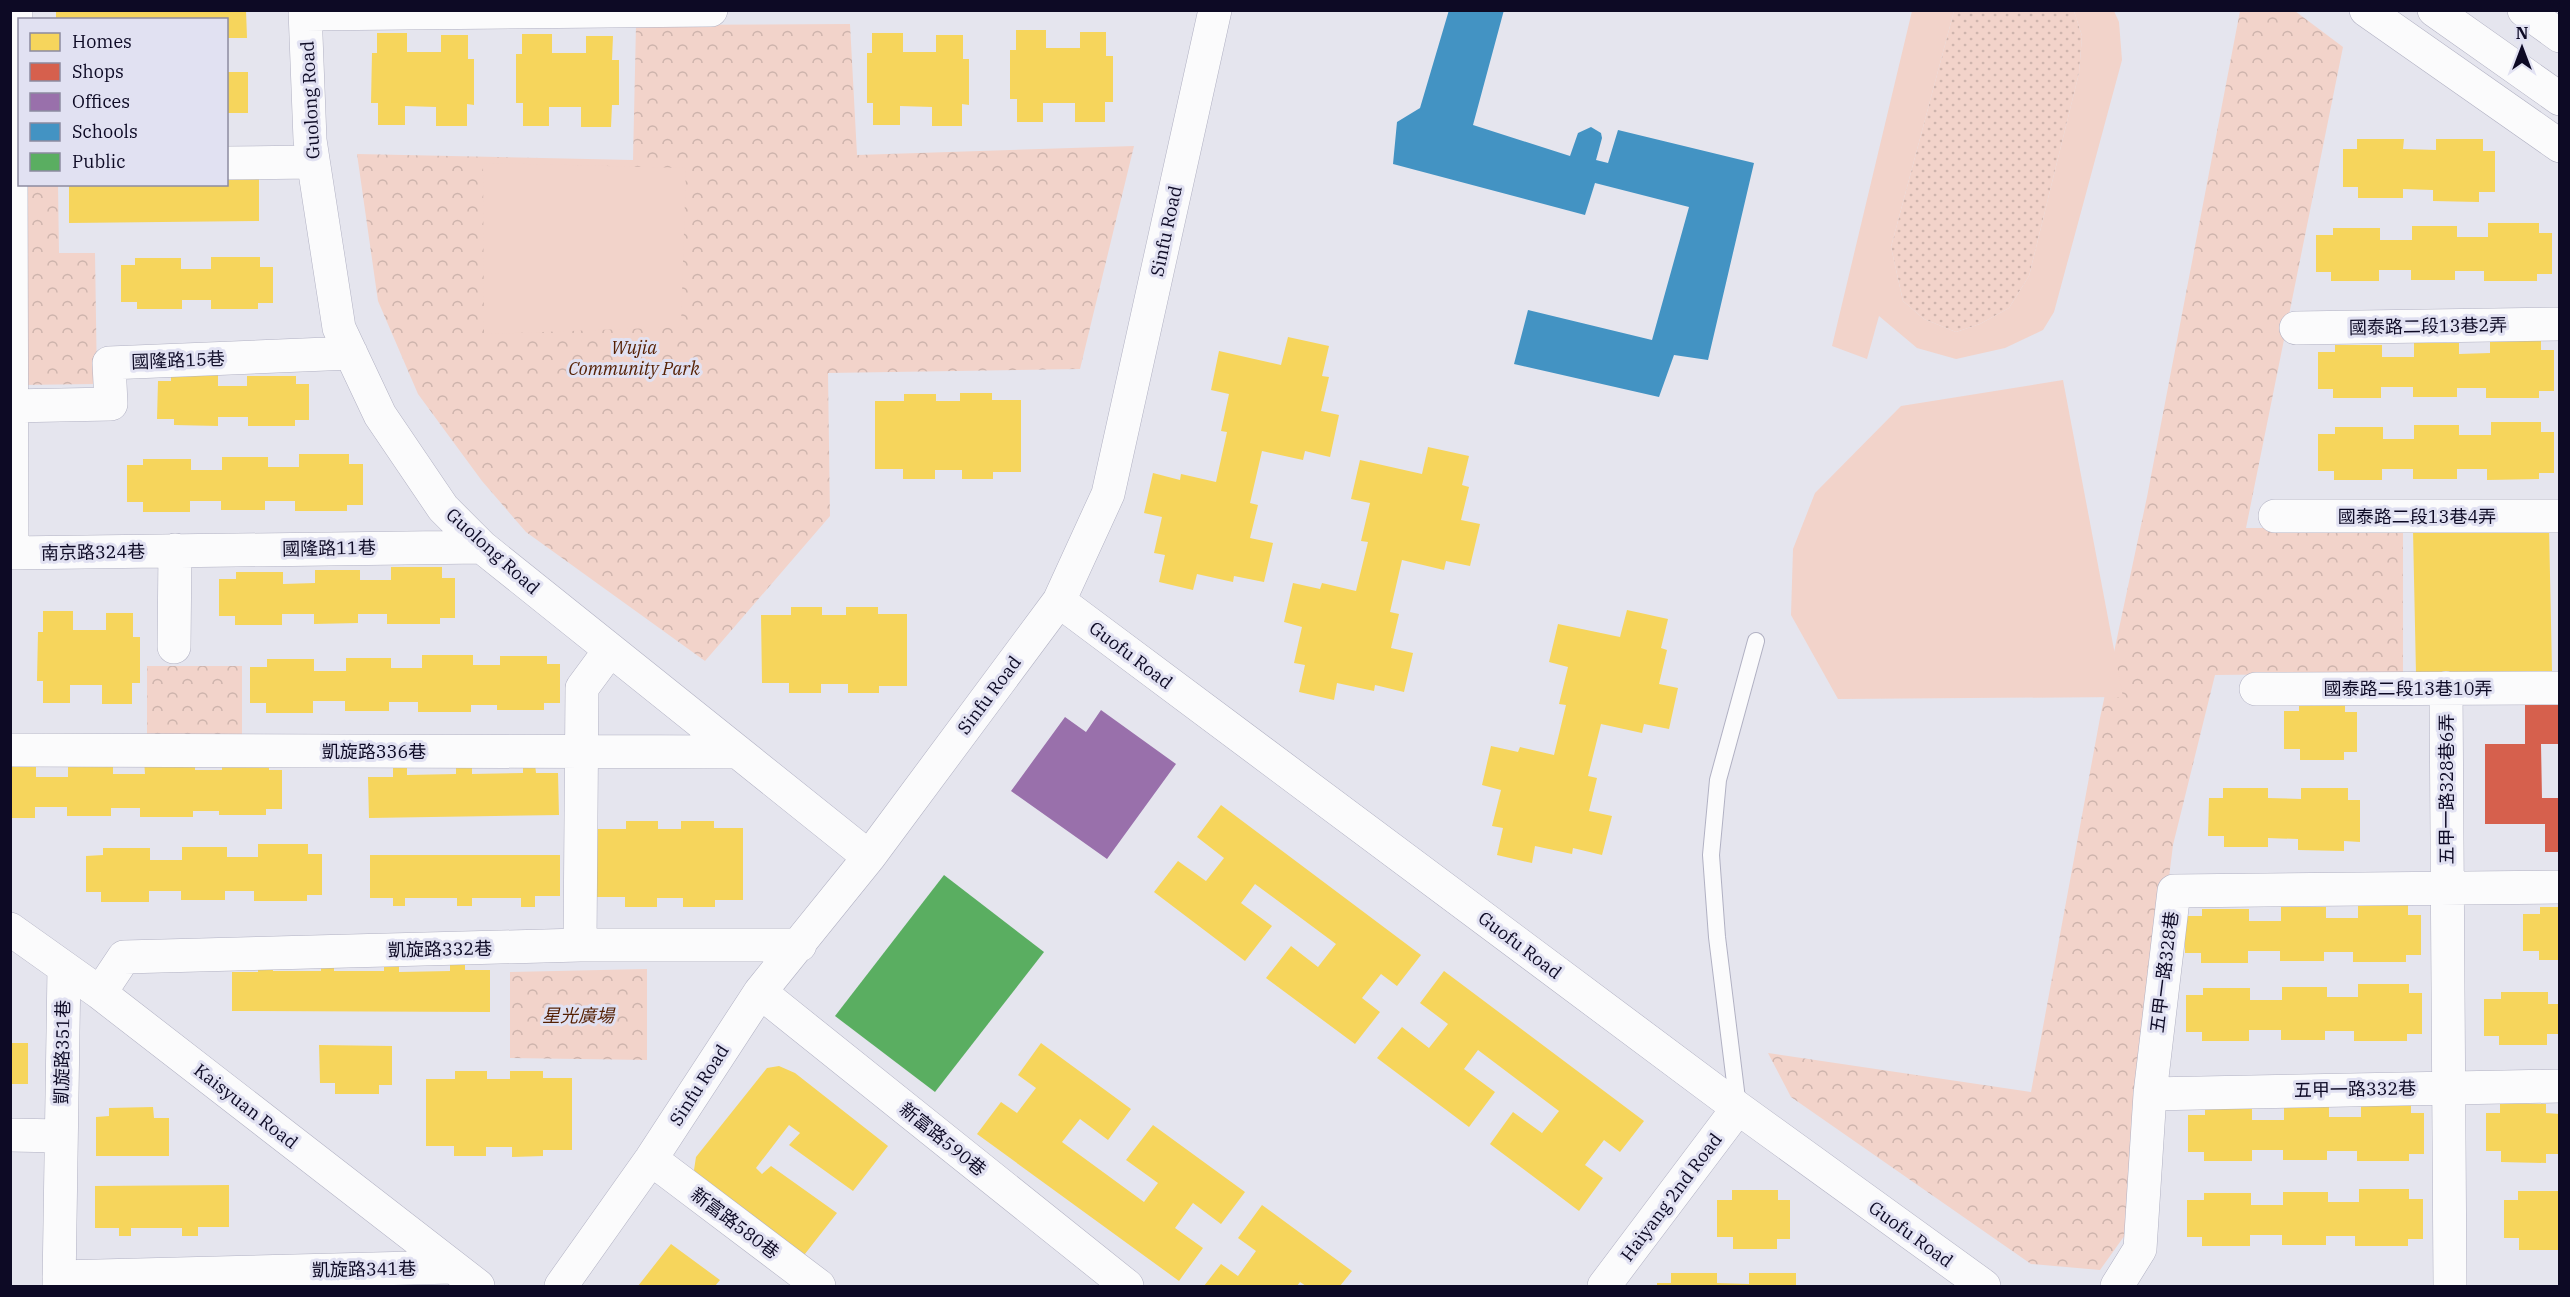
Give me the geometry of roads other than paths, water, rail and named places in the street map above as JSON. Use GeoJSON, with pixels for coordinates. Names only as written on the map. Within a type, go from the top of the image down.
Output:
{"type":"FeatureCollection","features":[{"type":"Feature","properties":{"kind":"street"},"geometry":{"type":"LineString","coordinates":[[11,553],[11,167],[16,10]]}},
{"type":"Feature","properties":{"kind":"street"},"geometry":{"type":"LineString","coordinates":[[305,12],[711,10]]}},
{"type":"Feature","properties":{"kind":"street","name":"Sinfu Road"},"geometry":{"type":"LineString","coordinates":[[561,1287],[651,1159],[760,992],[869,857],[1059,601],[1108,494],[1215,10]]}},
{"type":"Feature","properties":{"kind":"street"},"geometry":{"type":"LineString","coordinates":[[2366,10],[2559,146]]}},
{"type":"Feature","properties":{"kind":"street"},"geometry":{"type":"LineString","coordinates":[[2434,10],[2559,99]]}},
{"type":"Feature","properties":{"kind":"street"},"geometry":{"type":"LineString","coordinates":[[2524,10],[2559,36]]}},
{"type":"Feature","properties":{"kind":"street","name":"Guolong Road"},"geometry":{"type":"LineString","coordinates":[[305,12],[310,140],[339,328],[380,415],[443,508],[482,546],[869,857]]}},
{"type":"Feature","properties":{"kind":"street"},"geometry":{"type":"LineString","coordinates":[[228,163],[313,162]]}},
{"type":"Feature","properties":{"kind":"street","name":"國泰路二段13巷2弄"},"geometry":{"type":"LineString","coordinates":[[2296,328],[2559,324]]}},
{"type":"Feature","properties":{"kind":"street","name":"國隆路15巷"},"geometry":{"type":"LineString","coordinates":[[11,406],[111,404],[109,363],[351,353]]}},
{"type":"Feature","properties":{"kind":"street","name":"國泰路二段13巷4弄"},"geometry":{"type":"LineString","coordinates":[[2275,516],[2559,516]]}},
{"type":"Feature","properties":{"kind":"street","name":"國隆路11巷"},"geometry":{"type":"LineString","coordinates":[[175,550],[482,546]]}},
{"type":"Feature","properties":{"kind":"street"},"geometry":{"type":"LineString","coordinates":[[174,647],[175,550]]}},
{"type":"Feature","properties":{"kind":"street","name":"南京路324巷"},"geometry":{"type":"LineString","coordinates":[[11,553],[175,550]]}},
{"type":"Feature","properties":{"kind":"street","name":"Guofu Road"},"geometry":{"type":"LineString","coordinates":[[1059,601],[1738,1108],[1984,1287]]}},
{"type":"Feature","properties":{"kind":"street"},"geometry":{"type":"LineString","coordinates":[[580,945],[582,688],[610,650]]}},
{"type":"Feature","properties":{"kind":"street","name":"五甲一路328巷6弄"},"geometry":{"type":"LineString","coordinates":[[2446,688],[2450,1287]]}},
{"type":"Feature","properties":{"kind":"street","name":"國泰路二段13巷10弄"},"geometry":{"type":"LineString","coordinates":[[2256,689],[2559,688]]}},
{"type":"Feature","properties":{"kind":"street","name":"凱旋路336巷"},"geometry":{"type":"LineString","coordinates":[[10,750],[737,752]]}},
{"type":"Feature","properties":{"kind":"street","name":"五甲一路328巷"},"geometry":{"type":"LineString","coordinates":[[2117,1287],[2140,1249],[2150,1094],[2174,891],[2447,890],[2559,887]]}},
{"type":"Feature","properties":{"kind":"street","name":"Kaisyuan Road"},"geometry":{"type":"LineString","coordinates":[[10,929],[100,993],[466,1277]]}},
{"type":"Feature","properties":{"kind":"street","name":"凱旋路332巷"},"geometry":{"type":"LineString","coordinates":[[100,993],[124,957],[580,945],[800,945]]}},
{"type":"Feature","properties":{"kind":"street","name":"凱旋路351巷"},"geometry":{"type":"LineString","coordinates":[[59,1282],[64,968]]}},
{"type":"Feature","properties":{"kind":"street","name":"新富路590巷"},"geometry":{"type":"LineString","coordinates":[[760,992],[1111,1282]]}},
{"type":"Feature","properties":{"kind":"street","name":"五甲一路332巷"},"geometry":{"type":"LineString","coordinates":[[2150,1094],[2449,1086],[2559,1086]]}},
{"type":"Feature","properties":{"kind":"street","name":"Haiyang 2nd Road"},"geometry":{"type":"LineString","coordinates":[[1604,1287],[1738,1108]]}},
{"type":"Feature","properties":{"kind":"street"},"geometry":{"type":"LineString","coordinates":[[10,1135],[61,1136]]}},
{"type":"Feature","properties":{"kind":"street","name":"新富路580巷"},"geometry":{"type":"LineString","coordinates":[[651,1159],[819,1287]]}},
{"type":"Feature","properties":{"kind":"street","name":"凱旋路341巷"},"geometry":{"type":"LineString","coordinates":[[59,1282],[466,1277]]}},
{"type":"Feature","properties":{"kind":"lane"},"geometry":{"type":"LineString","coordinates":[[1738,1108],[1711,855],[1718,780],[1756,641]]}},
{"type":"Feature","properties":{"kind":"park label","name":"Wujia Community Park"},"geometry":{"type":"Point","coordinates":[634,357]}},
{"type":"Feature","properties":{"kind":"park label","name":"星光廣場"},"geometry":{"type":"Point","coordinates":[578,1015]}}]}
